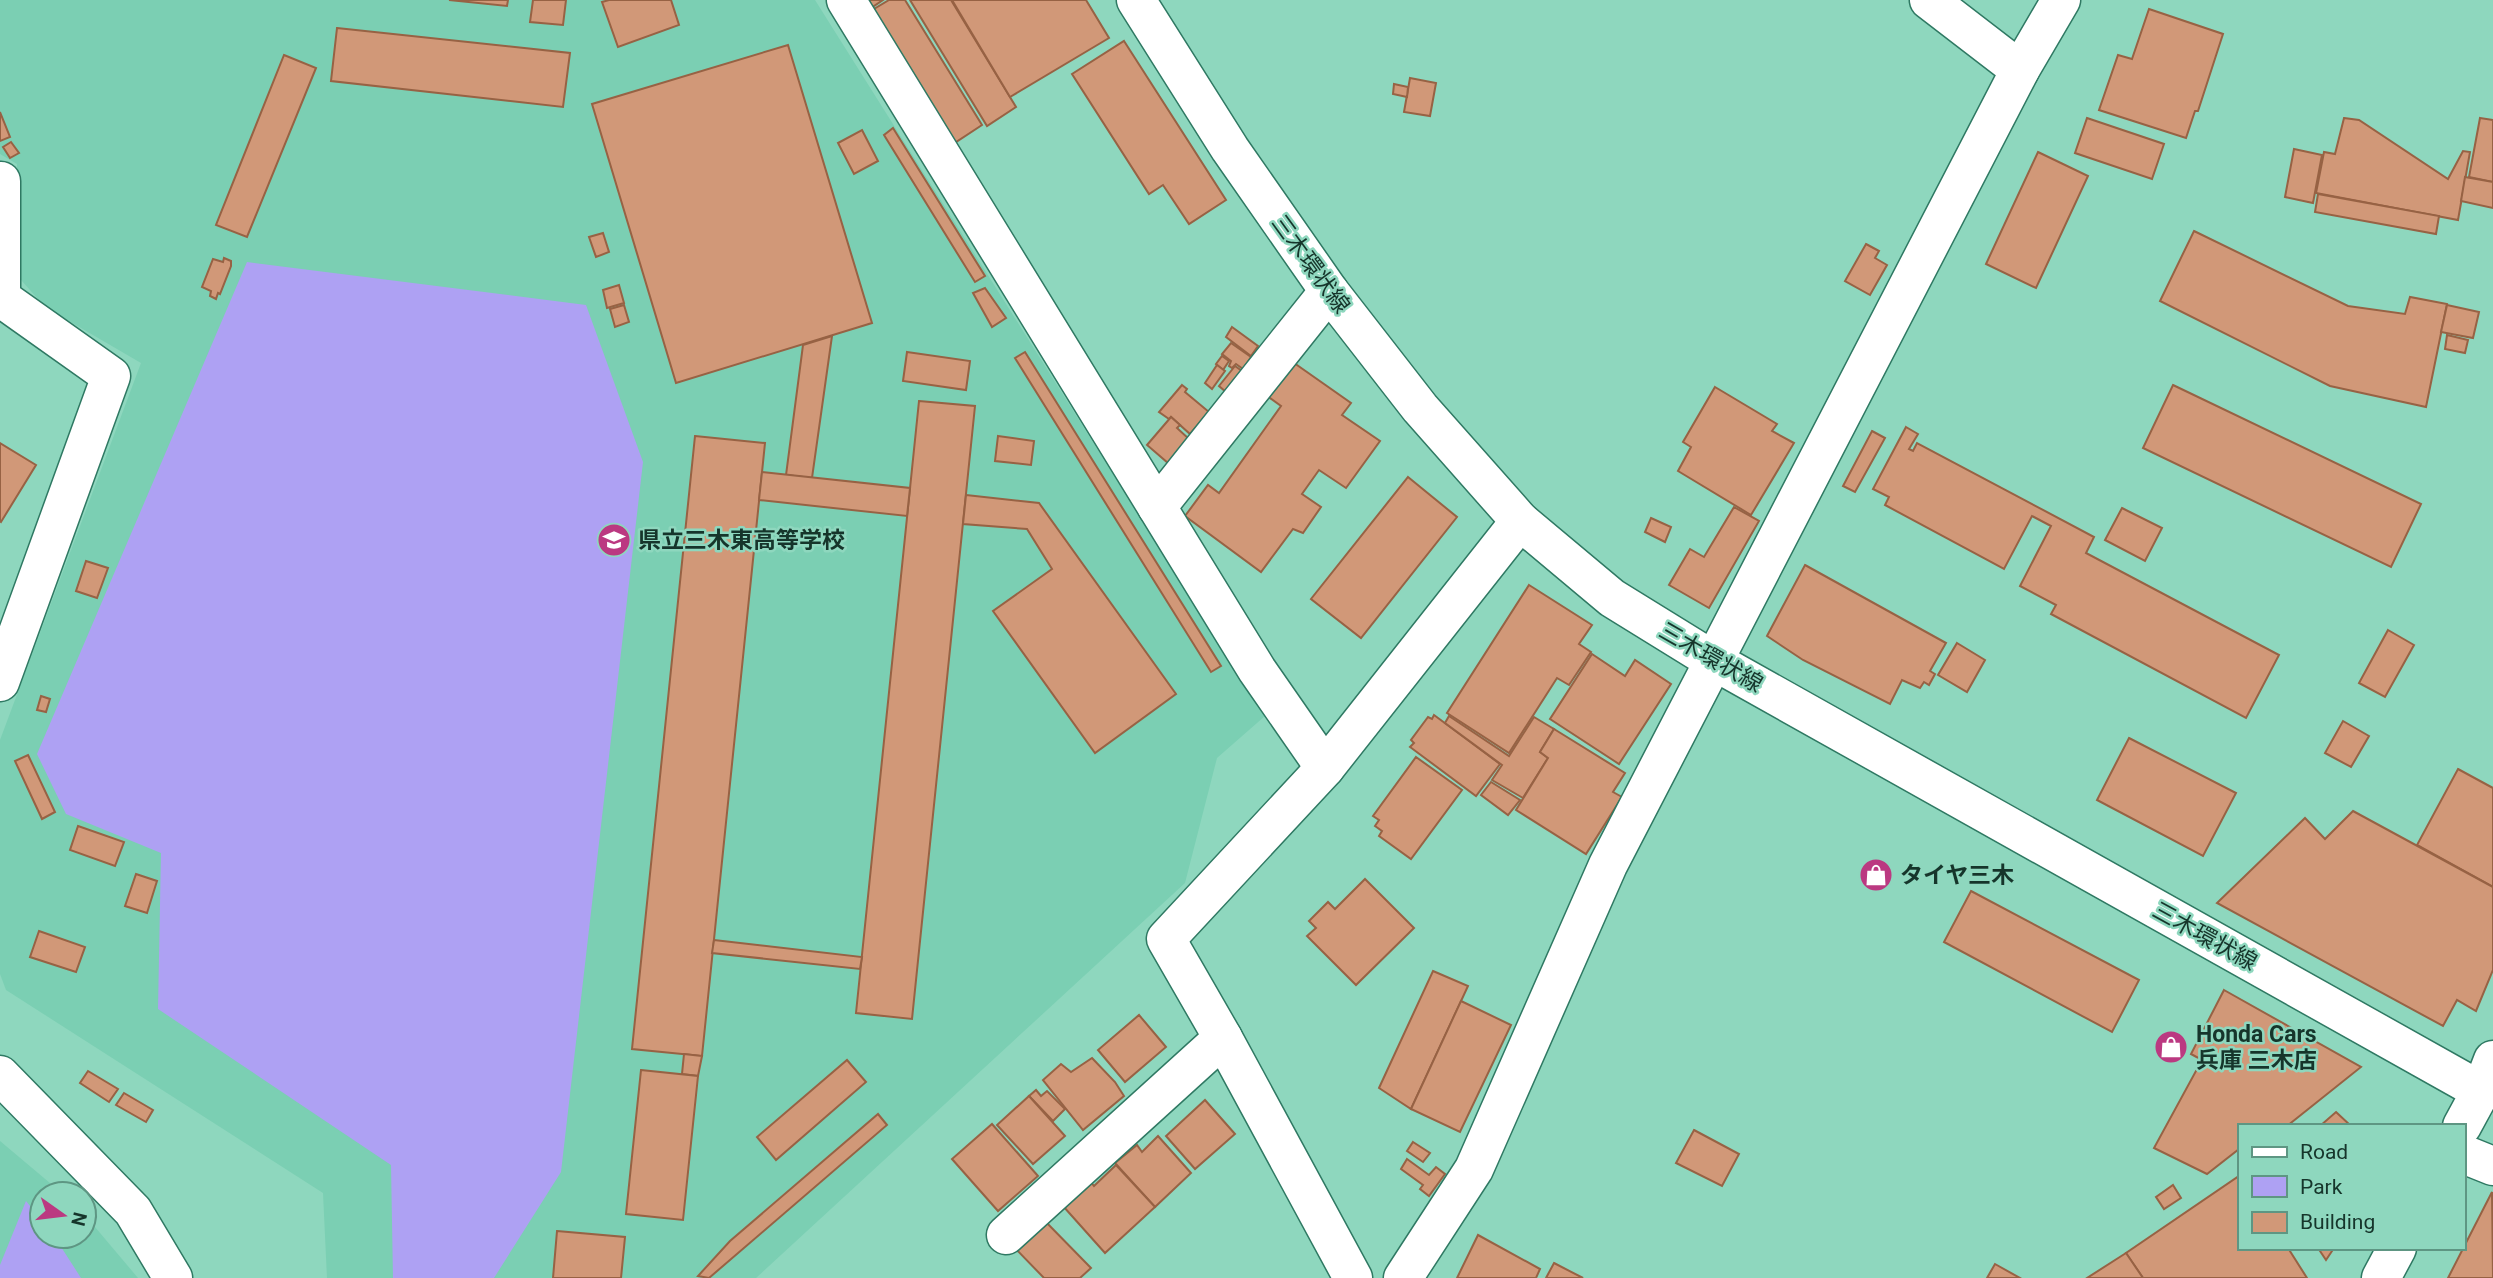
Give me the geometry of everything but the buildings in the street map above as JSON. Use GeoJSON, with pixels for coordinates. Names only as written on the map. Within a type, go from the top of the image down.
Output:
{"type":"FeatureCollection","features":[{"type":"Feature","properties":{"kind":"street"},"geometry":{"type":"LineString","coordinates":[[846,0],[1257,670],[1325,768]]}},
{"type":"Feature","properties":{"kind":"street","name":"三木環状線"},"geometry":{"type":"LineString","coordinates":[[1136,0],[1230,149],[1329,291],[1420,408],[1520,521],[1612,598],[1714,661],[2487,1076]]}},
{"type":"Feature","properties":{"kind":"street"},"geometry":{"type":"LineString","coordinates":[[1929,0],[2020,70]]}},
{"type":"Feature","properties":{"kind":"street"},"geometry":{"type":"LineString","coordinates":[[1403,1278],[1474,1169],[1608,866],[2020,70],[2061,0]]}},
{"type":"Feature","properties":{"kind":"street"},"geometry":{"type":"LineString","coordinates":[[0,682],[111,376],[1,297],[1,181]]}},
{"type":"Feature","properties":{"kind":"street"},"geometry":{"type":"LineString","coordinates":[[1157,506],[1329,291]]}},
{"type":"Feature","properties":{"kind":"street"},"geometry":{"type":"LineString","coordinates":[[1353,1278],[1166,939],[1325,768],[1520,521]]}},
{"type":"Feature","properties":{"kind":"street"},"geometry":{"type":"LineString","coordinates":[[1006,1235],[1223,1038]]}},
{"type":"Feature","properties":{"kind":"street"},"geometry":{"type":"LineString","coordinates":[[0,1075],[132,1211],[173,1278]]}},
{"type":"Feature","properties":{"kind":"street"},"geometry":{"type":"LineString","coordinates":[[2463,1124],[2487,1076]]}},
{"type":"Feature","properties":{"kind":"street"},"geometry":{"type":"LineString","coordinates":[[2465,1155],[2493,1166]]}},
{"type":"Feature","properties":{"kind":"street"},"geometry":{"type":"LineString","coordinates":[[2381,1278],[2396,1250]]}},
{"type":"Feature","properties":{"kind":"shaded area","name":"県立三木東高等学校"},"geometry":{"type":"Polygon","coordinates":[[[0,0],[815,0],[1265,716],[1217,758],[1185,883],[756,1278],[327,1278],[323,1193],[6,990],[0,974],[0,740],[141,363],[45,307],[14,272],[17,164],[0,154],[0,0]]]}},
{"type":"Feature","properties":{"kind":"shaded area"},"geometry":{"type":"Polygon","coordinates":[[[0,1141],[46,1180],[28,1180],[28,1250],[98,1250],[98,1231],[138,1278],[0,1278],[0,1141]]]}},
{"type":"Feature","properties":{"kind":"green space"},"geometry":{"type":"Polygon","coordinates":[[[247,262],[586,305],[643,462],[561,1172],[494,1278],[393,1278],[391,1165],[158,1009],[161,853],[66,814],[37,754],[247,262]]]}},
{"type":"Feature","properties":{"kind":"green space"},"geometry":{"type":"Polygon","coordinates":[[[26,1201],[28,1250],[63,1250],[81,1278],[0,1278],[0,1265],[26,1201]]]}},
{"type":"Feature","properties":{"kind":"place","name":"県立三木東高等学校"},"geometry":{"type":"Point","coordinates":[614,540]}},
{"type":"Feature","properties":{"kind":"place","name":"タイヤ三木"},"geometry":{"type":"Point","coordinates":[1876,875]}},
{"type":"Feature","properties":{"kind":"place","name":"Honda Cars 兵庫 三木店"},"geometry":{"type":"Point","coordinates":[2171,1047]}}]}
